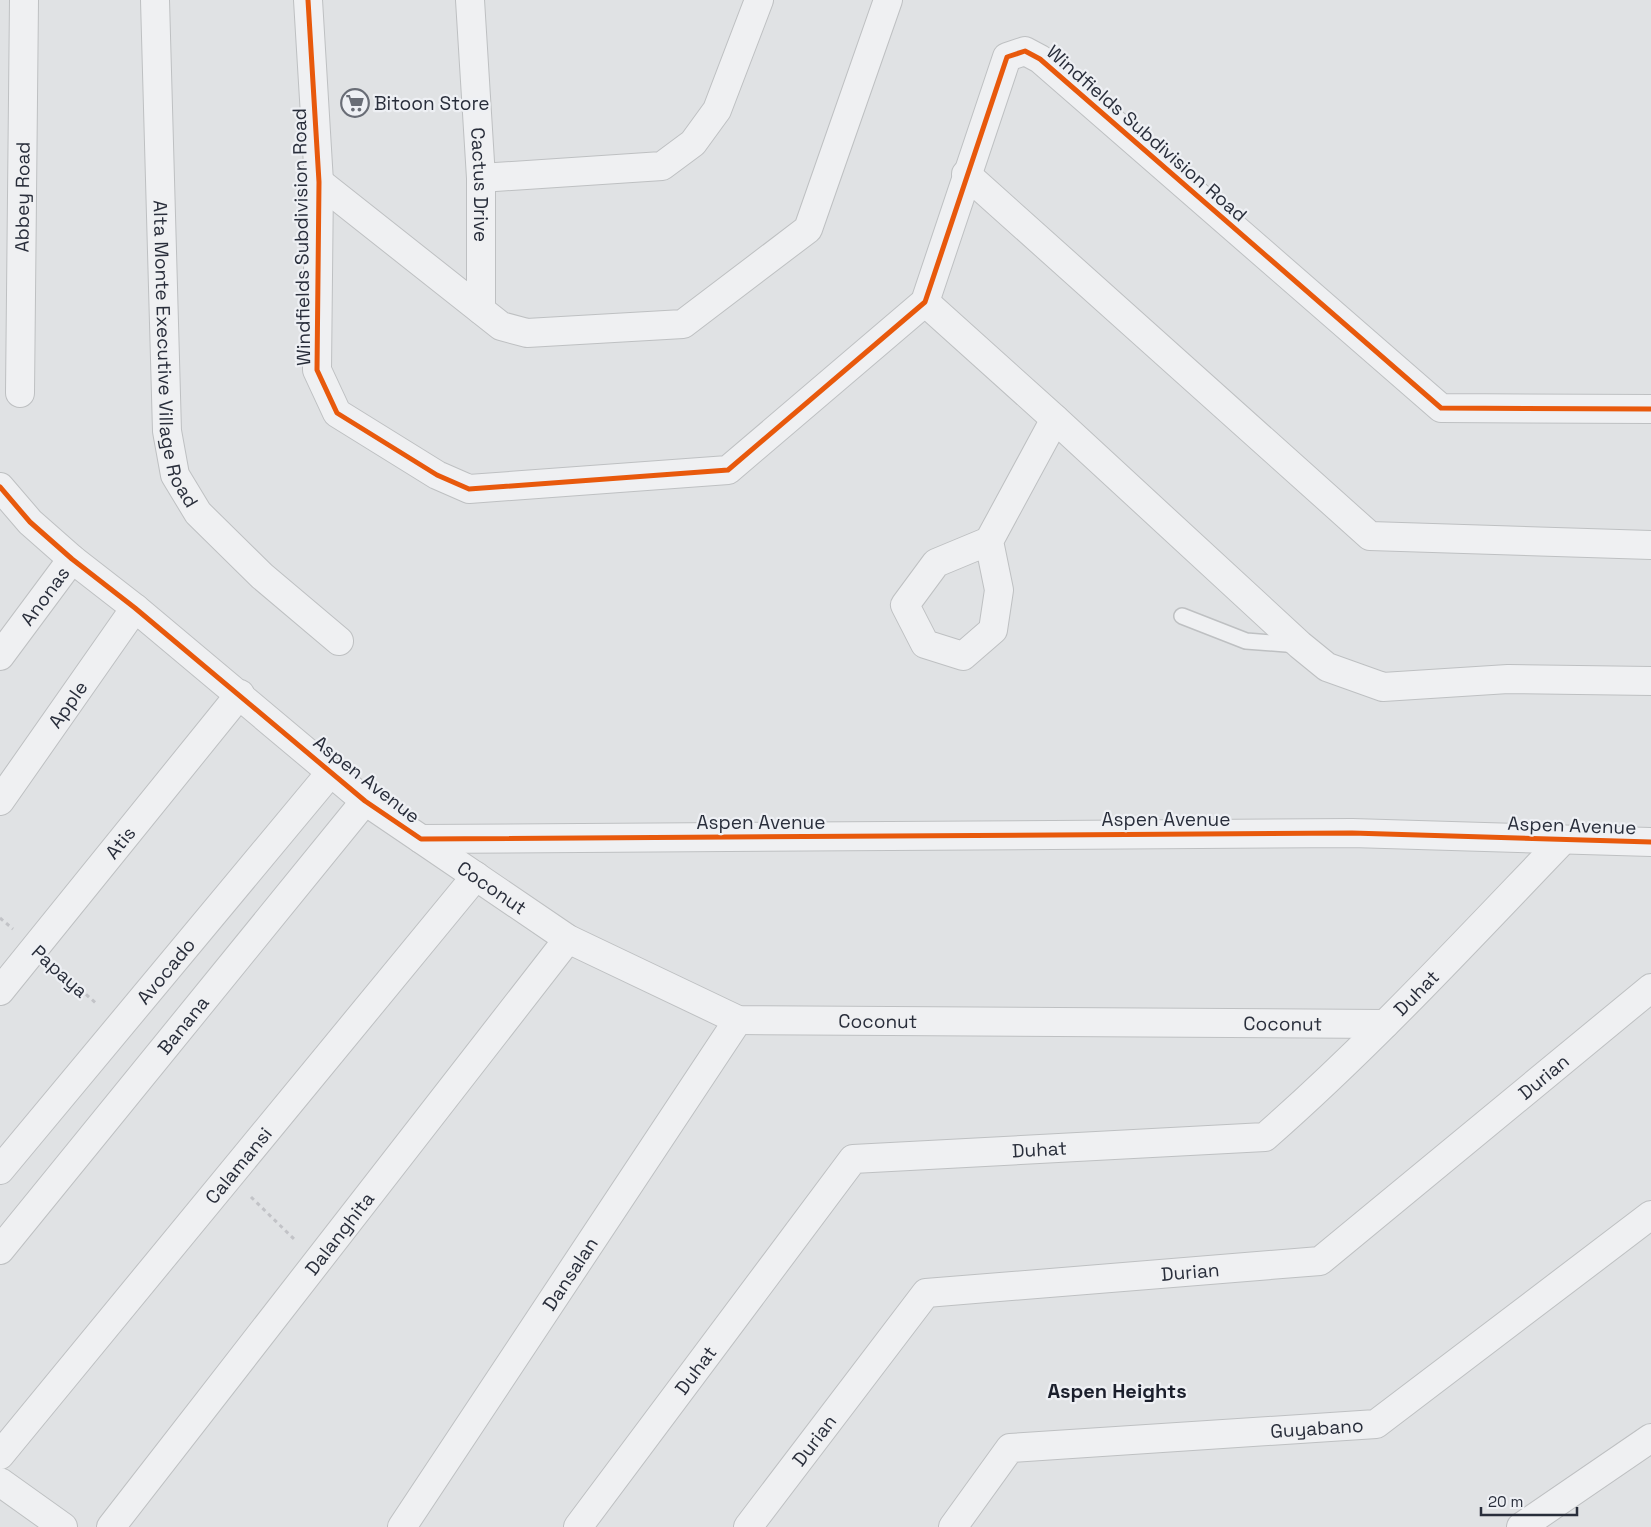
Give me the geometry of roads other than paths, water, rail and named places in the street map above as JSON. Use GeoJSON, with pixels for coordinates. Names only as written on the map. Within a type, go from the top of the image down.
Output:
{"type":"FeatureCollection","features":[{"type":"Feature","properties":{"kind":"street","name":"Abbey Road"},"geometry":{"type":"LineString","coordinates":[[20,393],[24,0]]}},
{"type":"Feature","properties":{"kind":"street","name":"Alta Monte Executive Village Road"},"geometry":{"type":"LineString","coordinates":[[155,0],[166,431],[175,475],[198,513],[262,576],[340,641]]}},
{"type":"Feature","properties":{"kind":"street","name":"Windfields Subdivision Road"},"geometry":{"type":"LineString","coordinates":[[308,0],[319,182],[317,370],[337,414],[437,475],[469,489],[728,470],[925,302],[966,174],[1007,58],[1025,51],[1040,59],[1440,408],[1651,409]]}},
{"type":"Feature","properties":{"kind":"street","name":"Cactus Drive"},"geometry":{"type":"LineString","coordinates":[[470,0],[481,178],[481,310]]}},
{"type":"Feature","properties":{"kind":"street"},"geometry":{"type":"LineString","coordinates":[[481,178],[662,166],[693,144],[717,110],[759,0]]}},
{"type":"Feature","properties":{"kind":"street"},"geometry":{"type":"LineString","coordinates":[[319,182],[501,326],[527,333],[683,324],[808,229],[888,0]]}},
{"type":"Feature","properties":{"kind":"street"},"geometry":{"type":"LineString","coordinates":[[966,174],[1370,536],[1651,545]]}},
{"type":"Feature","properties":{"kind":"street"},"geometry":{"type":"LineString","coordinates":[[925,302],[1055,418],[1300,645],[1328,667],[1382,687],[1508,679],[1651,681]]}},
{"type":"Feature","properties":{"kind":"street"},"geometry":{"type":"LineString","coordinates":[[989,541],[1055,418]]}},
{"type":"Feature","properties":{"kind":"street","name":"Aspen Avenue"},"geometry":{"type":"LineString","coordinates":[[0,487],[30,522],[72,559],[136,608],[365,801],[421,839],[1352,832],[1651,842]]}},
{"type":"Feature","properties":{"kind":"street","name":"Anonas"},"geometry":{"type":"LineString","coordinates":[[0,656],[72,559]]}},
{"type":"Feature","properties":{"kind":"street","name":"Apple"},"geometry":{"type":"LineString","coordinates":[[0,801],[136,608]]}},
{"type":"Feature","properties":{"kind":"street","name":"Atis"},"geometry":{"type":"LineString","coordinates":[[0,991],[240,694]]}},
{"type":"Feature","properties":{"kind":"street","name":"Avocado"},"geometry":{"type":"LineString","coordinates":[[0,1170],[331,772]]}},
{"type":"Feature","properties":{"kind":"street","name":"Banana"},"geometry":{"type":"LineString","coordinates":[[0,1250],[365,801]]}},
{"type":"Feature","properties":{"kind":"street","name":"Coconut"},"geometry":{"type":"LineString","coordinates":[[421,839],[568,939],[738,1020],[1385,1024]]}},
{"type":"Feature","properties":{"kind":"street","name":"Duhat"},"geometry":{"type":"LineString","coordinates":[[578,1527],[853,1159],[1265,1137],[1312,1096],[1385,1024],[1563,840]]}},
{"type":"Feature","properties":{"kind":"street","name":"Calamansi"},"geometry":{"type":"LineString","coordinates":[[0,1455],[476,876]]}},
{"type":"Feature","properties":{"kind":"street","name":"Dalanghita"},"geometry":{"type":"LineString","coordinates":[[111,1527],[568,939]]}},
{"type":"Feature","properties":{"kind":"street","name":"Durian"},"geometry":{"type":"LineString","coordinates":[[748,1527],[926,1293],[1320,1261],[1651,988]]}},
{"type":"Feature","properties":{"kind":"street","name":"Dansalan"},"geometry":{"type":"LineString","coordinates":[[402,1527],[738,1020]]}},
{"type":"Feature","properties":{"kind":"street","name":"Guyabano"},"geometry":{"type":"LineString","coordinates":[[953,1527],[1010,1448],[1376,1424],[1651,1215]]}},
{"type":"Feature","properties":{"kind":"street"},"geometry":{"type":"LineString","coordinates":[[1521,1527],[1651,1438]]}},
{"type":"Feature","properties":{"kind":"street"},"geometry":{"type":"LineString","coordinates":[[0,1482],[63,1527]]}},
{"type":"Feature","properties":{"kind":"lane"},"geometry":{"type":"LineString","coordinates":[[1182,616],[1246,641],[1300,645]]}},
{"type":"Feature","properties":{"kind":"place","name":"Bitoon Store"},"geometry":{"type":"Point","coordinates":[355,103]}},
{"type":"Feature","properties":{"kind":"district","name":"Aspen Heights"},"geometry":{"type":"Point","coordinates":[1117,1391]}}]}
